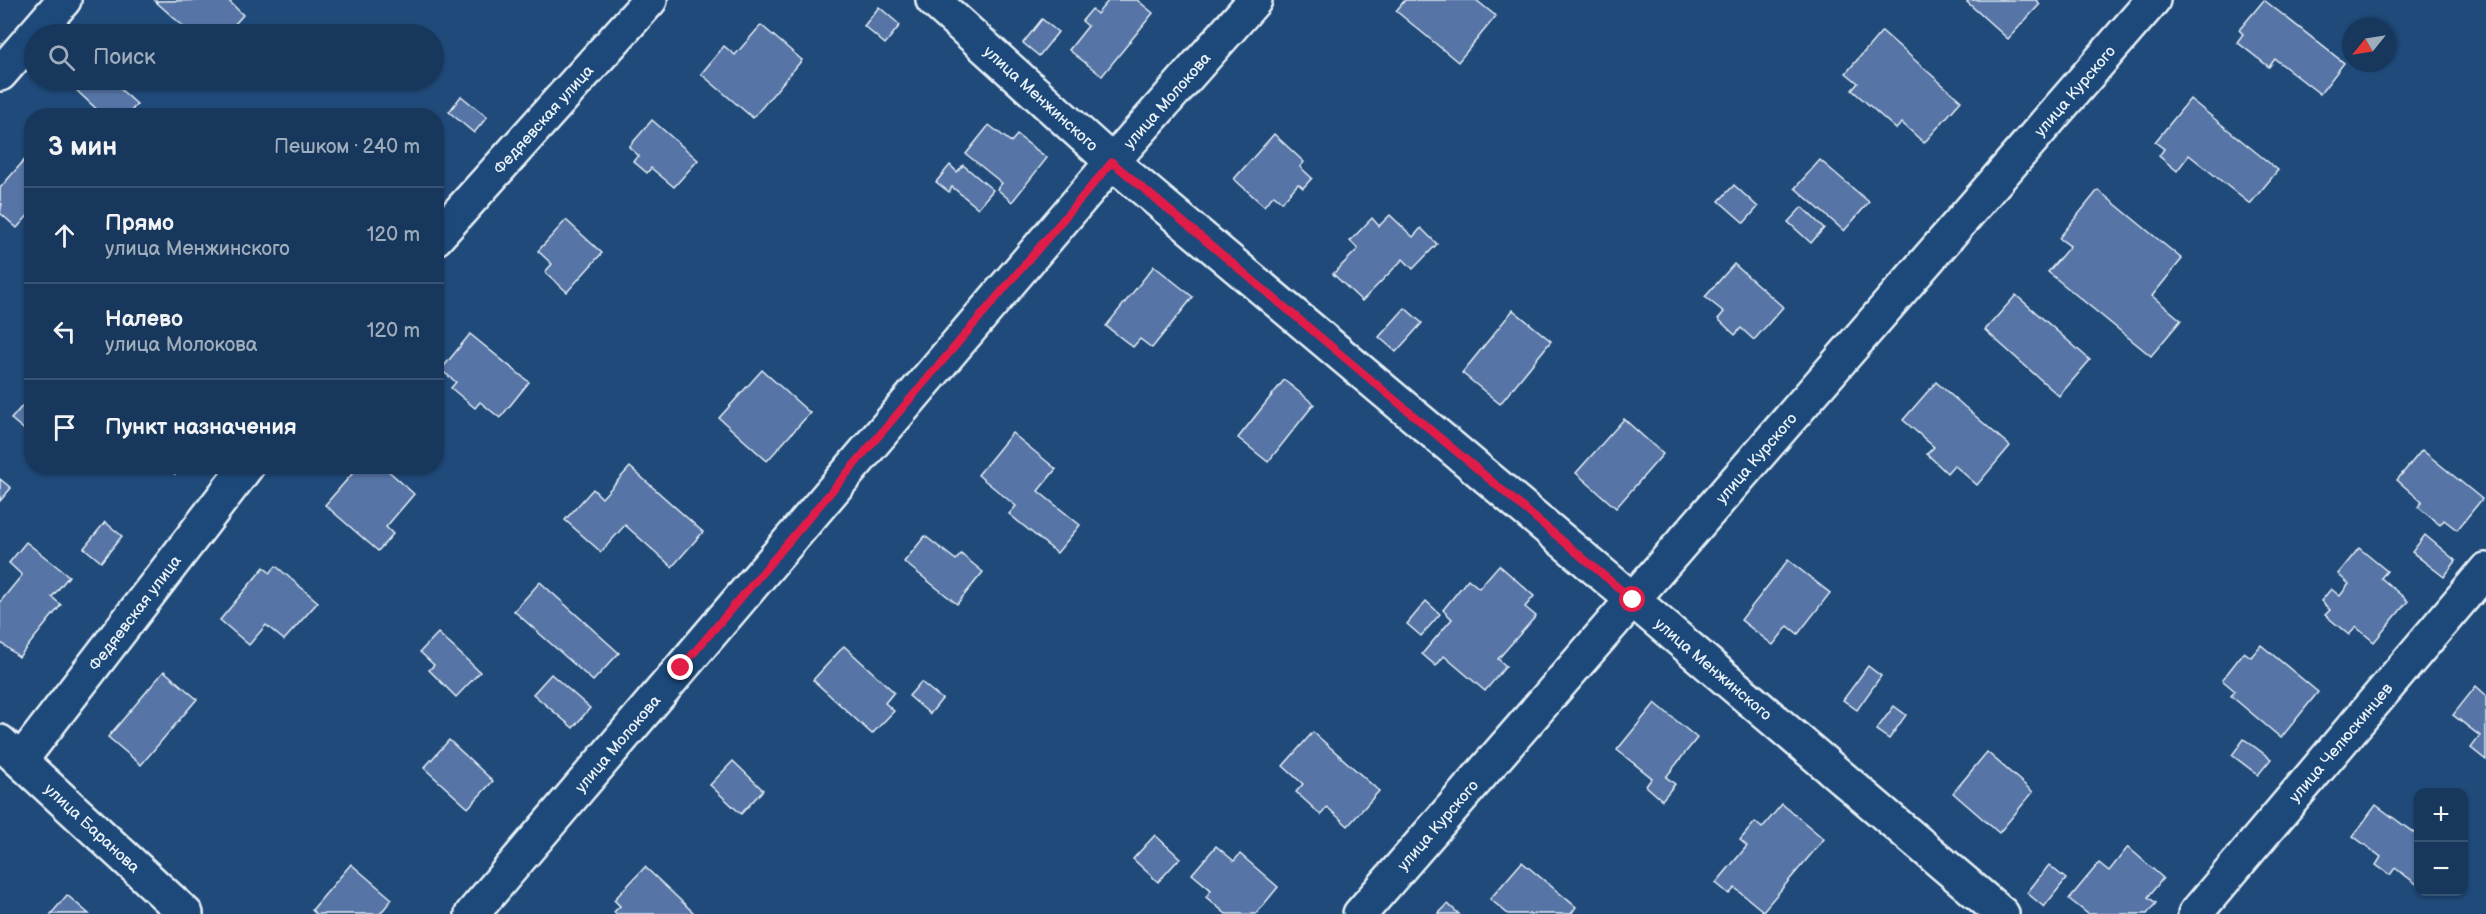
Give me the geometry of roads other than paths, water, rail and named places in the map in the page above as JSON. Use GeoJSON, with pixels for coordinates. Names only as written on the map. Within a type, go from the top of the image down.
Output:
{"type":"FeatureCollection","features":[{"type":"Feature","properties":{"kind":"street"},"geometry":{"type":"LineString","coordinates":[[43,24],[64,0]]}},
{"type":"Feature","properties":{"kind":"street","name":"Федяевская улица"},"geometry":{"type":"LineString","coordinates":[[444,229],[650,0]]}},
{"type":"Feature","properties":{"kind":"street","name":"улица Менжинского"},"geometry":{"type":"LineString","coordinates":[[933,0],[1112,162],[2002,914]]}},
{"type":"Feature","properties":{"kind":"street","name":"улица Молокова"},"geometry":{"type":"LineString","coordinates":[[472,914],[1112,162],[1255,0]]}},
{"type":"Feature","properties":{"kind":"street","name":"улица Курского"},"geometry":{"type":"LineString","coordinates":[[1360,914],[2152,0]]}},
{"type":"Feature","properties":{"kind":"street"},"geometry":{"type":"LineString","coordinates":[[0,74],[24,46]]}},
{"type":"Feature","properties":{"kind":"street","name":"Федяевская улица"},"geometry":{"type":"LineString","coordinates":[[10,751],[240,474]]}},
{"type":"Feature","properties":{"kind":"street","name":"улица Челюскинцев"},"geometry":{"type":"LineString","coordinates":[[2195,914],[2486,570]]}},
{"type":"Feature","properties":{"kind":"street","name":"улица Баранова"},"geometry":{"type":"LineString","coordinates":[[10,751],[186,914]]}}]}
